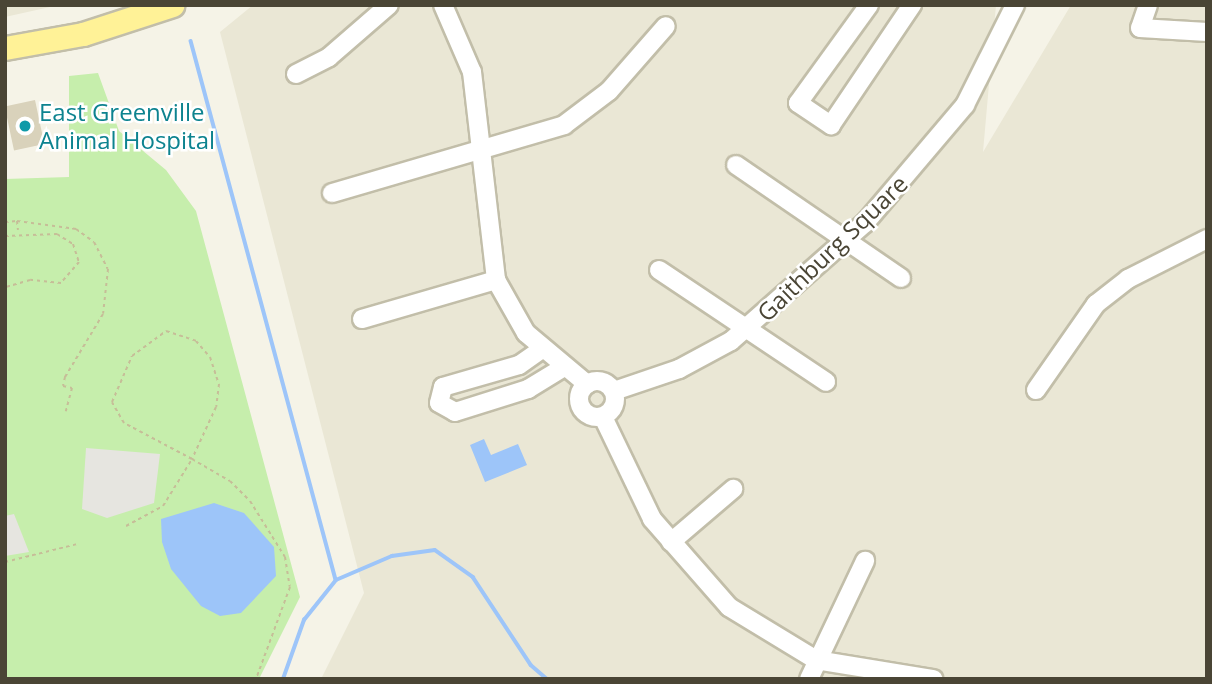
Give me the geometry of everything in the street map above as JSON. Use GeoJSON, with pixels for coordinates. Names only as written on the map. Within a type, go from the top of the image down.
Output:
{"type":"FeatureCollection","features":[{"type":"Feature","properties":{"kind":"main road"},"geometry":{"type":"LineString","coordinates":[[5,48],[83,34],[172,5]]}},
{"type":"Feature","properties":{"kind":"street"},"geometry":{"type":"LineString","coordinates":[[296,75],[329,57],[389,5]]}},
{"type":"Feature","properties":{"kind":"street"},"geometry":{"type":"LineString","coordinates":[[443,5],[469,58],[483,152],[496,280],[542,349],[587,384]]}},
{"type":"Feature","properties":{"kind":"street"},"geometry":{"type":"LineString","coordinates":[[869,5],[798,103],[831,125],[912,5]]}},
{"type":"Feature","properties":{"kind":"street","name":"Gaithburg Square"},"geometry":{"type":"LineString","coordinates":[[614,391],[690,364],[747,328],[845,240],[954,120],[1015,5]]}},
{"type":"Feature","properties":{"kind":"street"},"geometry":{"type":"LineString","coordinates":[[1149,5],[1140,28],[1207,32]]}},
{"type":"Feature","properties":{"kind":"street"},"geometry":{"type":"LineString","coordinates":[[332,192],[483,152],[580,115],[666,26]]}},
{"type":"Feature","properties":{"kind":"street"},"geometry":{"type":"LineString","coordinates":[[736,165],[901,278]]}},
{"type":"Feature","properties":{"kind":"street"},"geometry":{"type":"LineString","coordinates":[[1036,390],[1096,304],[1128,279],[1207,239]]}},
{"type":"Feature","properties":{"kind":"street"},"geometry":{"type":"LineString","coordinates":[[659,270],[826,382]]}},
{"type":"Feature","properties":{"kind":"street"},"geometry":{"type":"LineString","coordinates":[[362,319],[496,280]]}},
{"type":"Feature","properties":{"kind":"street"},"geometry":{"type":"LineString","coordinates":[[542,349],[519,365],[443,387],[439,403],[455,412],[528,389],[564,367]]}},
{"type":"Feature","properties":{"kind":"street"},"geometry":{"type":"LineString","coordinates":[[599,381],[614,391],[614,406],[604,417],[592,417],[580,405],[587,384],[599,381]]}},
{"type":"Feature","properties":{"kind":"street"},"geometry":{"type":"LineString","coordinates":[[604,417],[633,488],[671,542],[729,607],[816,660],[933,679]]}},
{"type":"Feature","properties":{"kind":"street"},"geometry":{"type":"LineString","coordinates":[[671,542],[733,489]]}},
{"type":"Feature","properties":{"kind":"street"},"geometry":{"type":"LineString","coordinates":[[809,679],[864,561]]}},
{"type":"Feature","properties":{"kind":"path"},"geometry":{"type":"LineString","coordinates":[[5,222],[17,221],[76,229],[94,242],[108,269],[103,314],[71,359],[62,386],[72,388],[66,411]]}},
{"type":"Feature","properties":{"kind":"path"},"geometry":{"type":"LineString","coordinates":[[17,221],[18,231]]}},
{"type":"Feature","properties":{"kind":"path"},"geometry":{"type":"LineString","coordinates":[[5,236],[18,231],[57,234],[72,244],[79,262],[61,283],[30,280],[5,286]]}},
{"type":"Feature","properties":{"kind":"path"},"geometry":{"type":"LineString","coordinates":[[126,526],[163,506],[192,459],[216,407],[219,384],[210,357],[196,341],[166,331],[132,356],[112,402],[124,423],[192,459],[230,481],[250,501],[285,557],[285,611],[256,679]]}},
{"type":"Feature","properties":{"kind":"path"},"geometry":{"type":"LineString","coordinates":[[5,562],[77,544]]}},
{"type":"Feature","properties":{"kind":"shaded area"},"geometry":{"type":"Polygon","coordinates":[[[5,5],[59,5],[5,17],[5,5]]]}},
{"type":"Feature","properties":{"kind":"shaded area"},"geometry":{"type":"Polygon","coordinates":[[[253,5],[996,5],[983,152],[1071,5],[1207,5],[1207,679],[321,679],[364,593],[220,32],[253,5]]]}},
{"type":"Feature","properties":{"kind":"shaded area"},"geometry":{"type":"Polygon","coordinates":[[[86,448],[160,454],[154,503],[107,518],[82,509],[86,448]]]}},
{"type":"Feature","properties":{"kind":"shaded area"},"geometry":{"type":"Polygon","coordinates":[[[14,514],[29,552],[5,556],[5,516],[14,514]]]}},
{"type":"Feature","properties":{"kind":"green space"},"geometry":{"type":"Polygon","coordinates":[[[98,73],[119,131],[166,170],[196,211],[300,597],[259,679],[5,679],[5,179],[69,177],[69,76],[98,73]]]}},
{"type":"Feature","properties":{"kind":"water"},"geometry":{"type":"Polygon","coordinates":[[[484,439],[491,455],[518,444],[527,465],[485,482],[470,445],[484,439]]]}},
{"type":"Feature","properties":{"kind":"water"},"geometry":{"type":"Polygon","coordinates":[[[214,503],[244,513],[274,547],[276,576],[241,613],[220,616],[201,606],[171,569],[162,542],[161,519],[214,503]]]}},
{"type":"Feature","properties":{"kind":"building","name":"East Greenville Animal Hospital"},"geometry":{"type":"Polygon","coordinates":[[[35,100],[44,144],[14,150],[5,106],[35,100]]]}},
{"type":"Feature","properties":{"kind":"waterway"},"geometry":{"type":"LineString","coordinates":[[191,41],[336,580]]}},
{"type":"Feature","properties":{"kind":"waterway"},"geometry":{"type":"LineString","coordinates":[[283,679],[304,620],[336,580],[392,556],[435,550],[473,577],[531,665],[547,679]]}},
{"type":"Feature","properties":{"kind":"place","name":"East Greenville Animal Hospital"},"geometry":{"type":"Point","coordinates":[25,126]}}]}
